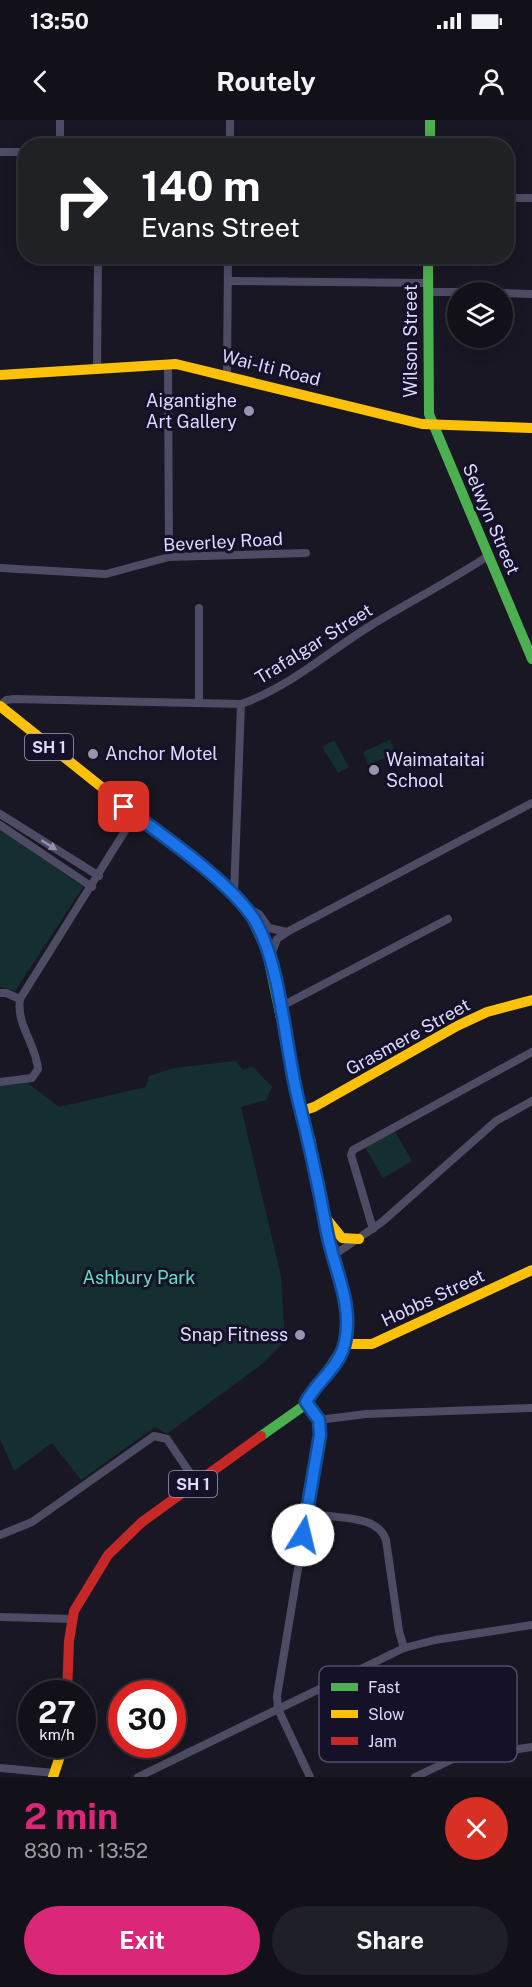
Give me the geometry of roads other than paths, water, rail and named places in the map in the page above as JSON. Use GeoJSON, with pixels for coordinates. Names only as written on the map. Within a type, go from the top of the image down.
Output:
{"type":"FeatureCollection","features":[{"type":"Feature","properties":{"kind":"main road"},"geometry":{"type":"LineString","coordinates":[[430,120],[430,138]]}},
{"type":"Feature","properties":{"kind":"main road","name":"Wilson Street"},"geometry":{"type":"LineString","coordinates":[[428,264],[428,405],[434,425]]}},
{"type":"Feature","properties":{"kind":"main road","name":"Wai-Iti Road"},"geometry":{"type":"LineString","coordinates":[[0,375],[168,364],[227,374],[434,425],[532,428]]}},
{"type":"Feature","properties":{"kind":"main road","name":"Selwyn Street"},"geometry":{"type":"LineString","coordinates":[[434,425],[532,659]]}},
{"type":"Feature","properties":{"kind":"main road","name":"SH 1"},"geometry":{"type":"LineString","coordinates":[[0,706],[234,895],[260,931],[280,1007],[346,1312],[345,1344],[332,1370],[306,1402],[284,1422],[196,1482],[119,1542],[84,1592],[72,1619],[69,1680]]}},
{"type":"Feature","properties":{"kind":"main road","name":"Grasmere Street"},"geometry":{"type":"LineString","coordinates":[[302,1111],[314,1107],[457,1026],[487,1012],[532,1000]]}},
{"type":"Feature","properties":{"kind":"main road"},"geometry":{"type":"LineString","coordinates":[[325,1216],[342,1238],[359,1239]]}},
{"type":"Feature","properties":{"kind":"main road","name":"Hobbs Street"},"geometry":{"type":"LineString","coordinates":[[345,1344],[362,1346],[372,1344],[532,1270]]}},
{"type":"Feature","properties":{"kind":"main road"},"geometry":{"type":"LineString","coordinates":[[54,1775],[59,1758]]}},
{"type":"Feature","properties":{"kind":"street"},"geometry":{"type":"LineString","coordinates":[[60,120],[60,138]]}},
{"type":"Feature","properties":{"kind":"street"},"geometry":{"type":"LineString","coordinates":[[230,120],[230,138]]}},
{"type":"Feature","properties":{"kind":"street"},"geometry":{"type":"LineString","coordinates":[[0,152],[18,152]]}},
{"type":"Feature","properties":{"kind":"street"},"geometry":{"type":"LineString","coordinates":[[514,198],[532,198]]}},
{"type":"Feature","properties":{"kind":"street"},"geometry":{"type":"LineString","coordinates":[[97,369],[98,264]]}},
{"type":"Feature","properties":{"kind":"street"},"geometry":{"type":"LineString","coordinates":[[227,374],[228,264]]}},
{"type":"Feature","properties":{"kind":"street"},"geometry":{"type":"LineString","coordinates":[[228,281],[447,290]]}},
{"type":"Feature","properties":{"kind":"street"},"geometry":{"type":"LineString","coordinates":[[513,293],[532,294]]}},
{"type":"Feature","properties":{"kind":"street"},"geometry":{"type":"LineString","coordinates":[[168,364],[169,557]]}},
{"type":"Feature","properties":{"kind":"street","name":"Beverley Road"},"geometry":{"type":"LineString","coordinates":[[0,568],[106,574],[169,557],[306,553]]}},
{"type":"Feature","properties":{"kind":"street","name":"Trafalgar Street"},"geometry":{"type":"LineString","coordinates":[[0,706],[6,700],[14,699],[241,704],[256,699],[300,673],[369,627],[488,556]]}},
{"type":"Feature","properties":{"kind":"street"},"geometry":{"type":"LineString","coordinates":[[199,608],[199,702]]}},
{"type":"Feature","properties":{"kind":"street"},"geometry":{"type":"LineString","coordinates":[[234,895],[241,704]]}},
{"type":"Feature","properties":{"kind":"street"},"geometry":{"type":"LineString","coordinates":[[270,963],[274,944],[286,932],[532,803]]}},
{"type":"Feature","properties":{"kind":"street"},"geometry":{"type":"LineString","coordinates":[[0,814],[99,876]]}},
{"type":"Feature","properties":{"kind":"street"},"geometry":{"type":"LineString","coordinates":[[0,1082],[32,1078],[38,1069],[38,1059],[21,1023],[20,999],[99,876],[135,815]]}},
{"type":"Feature","properties":{"kind":"street"},"geometry":{"type":"LineString","coordinates":[[0,825],[92,887]]}},
{"type":"Feature","properties":{"kind":"street"},"geometry":{"type":"LineString","coordinates":[[243,906],[259,914],[269,928],[286,932]]}},
{"type":"Feature","properties":{"kind":"street"},"geometry":{"type":"LineString","coordinates":[[280,1007],[448,919]]}},
{"type":"Feature","properties":{"kind":"street"},"geometry":{"type":"LineString","coordinates":[[0,993],[20,999]]}},
{"type":"Feature","properties":{"kind":"street"},"geometry":{"type":"LineString","coordinates":[[373,1229],[351,1155],[352,1150],[532,1052]]}},
{"type":"Feature","properties":{"kind":"street"},"geometry":{"type":"LineString","coordinates":[[334,1255],[373,1229],[496,1121],[532,1101]]}},
{"type":"Feature","properties":{"kind":"street"},"geometry":{"type":"LineString","coordinates":[[306,1402],[319,1420],[320,1435],[277,1696],[278,1709],[310,1777]]}},
{"type":"Feature","properties":{"kind":"street"},"geometry":{"type":"LineString","coordinates":[[319,1420],[366,1414],[532,1408]]}},
{"type":"Feature","properties":{"kind":"street"},"geometry":{"type":"LineString","coordinates":[[0,1535],[32,1522],[154,1436],[167,1439],[196,1482]]}},
{"type":"Feature","properties":{"kind":"street"},"geometry":{"type":"LineString","coordinates":[[306,1512],[371,1523],[380,1528],[386,1540],[399,1631],[404,1648]]}},
{"type":"Feature","properties":{"kind":"street"},"geometry":{"type":"LineString","coordinates":[[0,1617],[72,1619]]}},
{"type":"Feature","properties":{"kind":"street"},"geometry":{"type":"LineString","coordinates":[[367,1666],[404,1648],[435,1640],[532,1625]]}},
{"type":"Feature","properties":{"kind":"street"},"geometry":{"type":"LineString","coordinates":[[138,1777],[319,1689]]}},
{"type":"Feature","properties":{"kind":"street"},"geometry":{"type":"LineString","coordinates":[[517,1749],[532,1747]]}},
{"type":"Feature","properties":{"kind":"street"},"geometry":{"type":"LineString","coordinates":[[415,1777],[449,1762]]}},
{"type":"Feature","properties":{"kind":"street"},"geometry":{"type":"LineString","coordinates":[[0,1768],[54,1775]]}},
{"type":"Feature","properties":{"kind":"place","name":"Aigantighe Art Gallery"},"geometry":{"type":"Point","coordinates":[249,411]}},
{"type":"Feature","properties":{"kind":"place","name":"Anchor Motel"},"geometry":{"type":"Point","coordinates":[93,754]}},
{"type":"Feature","properties":{"kind":"place","name":"Waimataitai School"},"geometry":{"type":"Point","coordinates":[374,770]}},
{"type":"Feature","properties":{"kind":"place","name":"Snap Fitness"},"geometry":{"type":"Point","coordinates":[300,1335]}},
{"type":"Feature","properties":{"kind":"park label","name":"Ashbury Park"},"geometry":{"type":"Point","coordinates":[139,1278]}}]}
